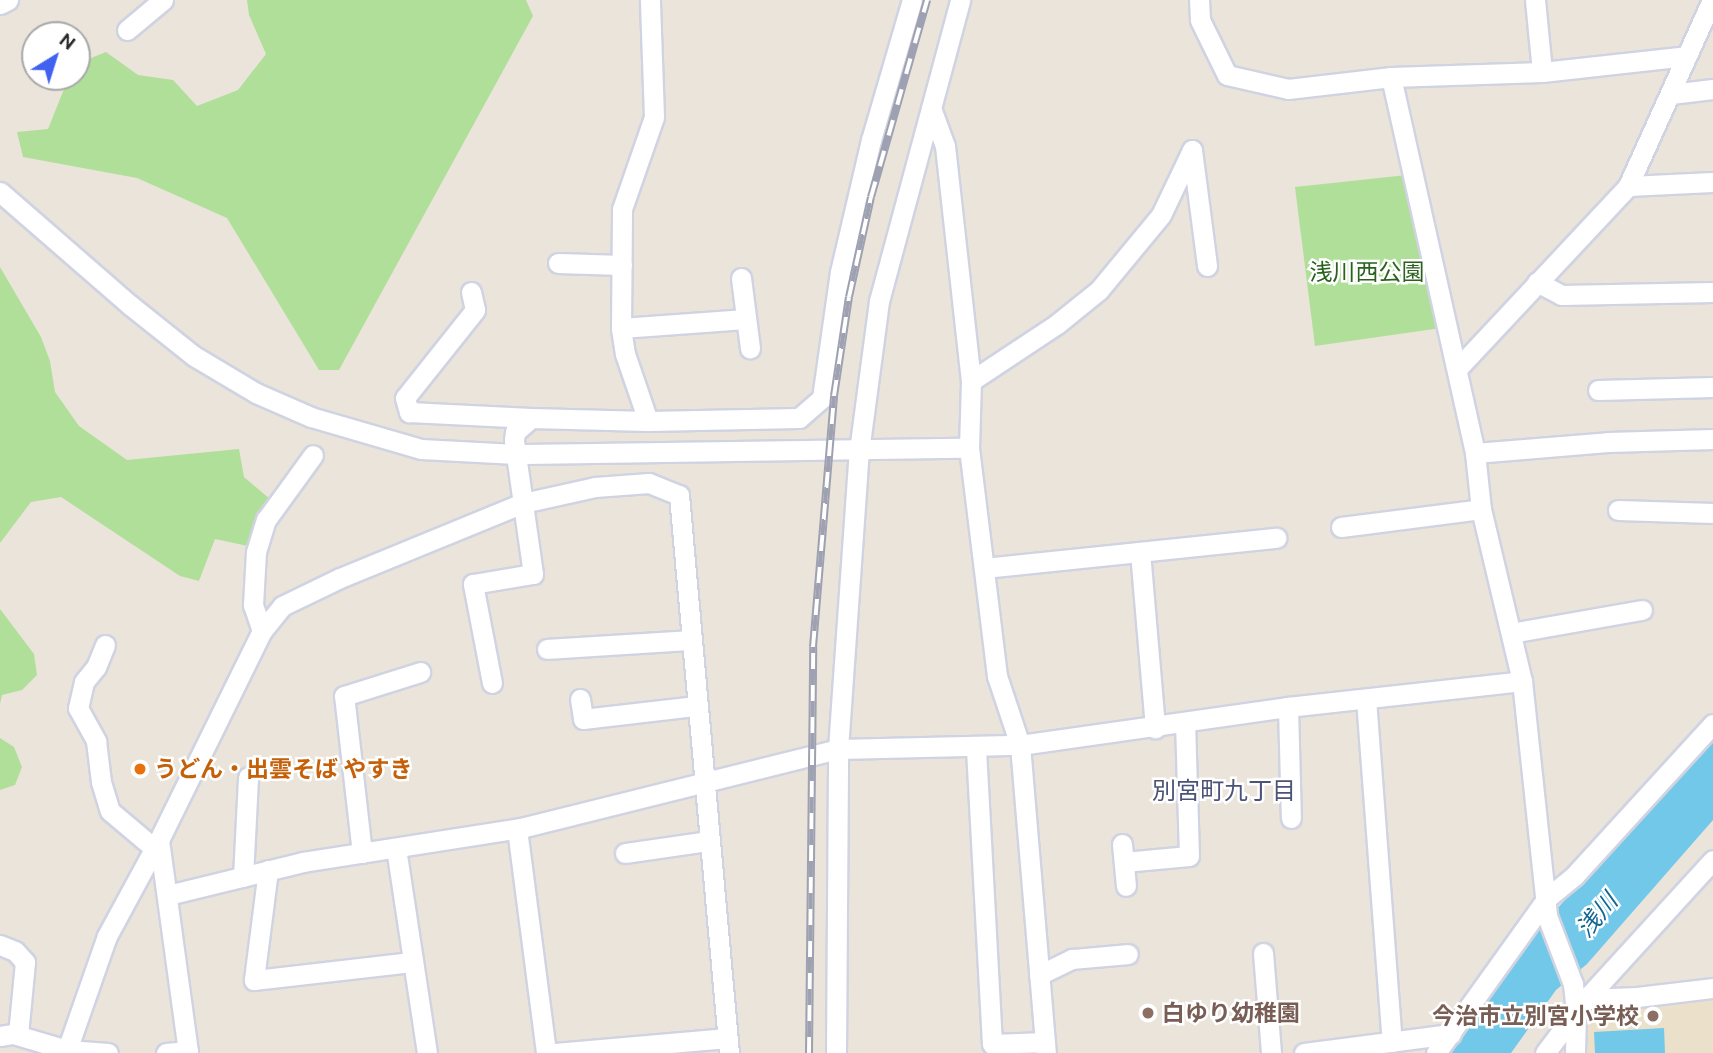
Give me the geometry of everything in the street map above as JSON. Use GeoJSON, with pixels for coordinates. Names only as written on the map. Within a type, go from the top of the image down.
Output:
{"type":"FeatureCollection","features":[{"type":"Feature","properties":{"kind":"street"},"geometry":{"type":"LineString","coordinates":[[0,4],[8,0]]}},
{"type":"Feature","properties":{"kind":"street"},"geometry":{"type":"LineString","coordinates":[[127,30],[163,0]]}},
{"type":"Feature","properties":{"kind":"street"},"geometry":{"type":"LineString","coordinates":[[648,421],[625,354],[621,328],[622,209],[654,117],[649,0]]}},
{"type":"Feature","properties":{"kind":"street"},"geometry":{"type":"LineString","coordinates":[[471,292],[475,310],[404,398],[409,412],[648,421],[799,418],[822,398],[840,272],[870,140],[912,0]]}},
{"type":"Feature","properties":{"kind":"street"},"geometry":{"type":"LineString","coordinates":[[1199,0],[1200,20],[1227,75],[1288,89],[1391,77],[1542,72],[1686,57]]}},
{"type":"Feature","properties":{"kind":"street"},"geometry":{"type":"LineString","coordinates":[[1535,0],[1542,72]]}},
{"type":"Feature","properties":{"kind":"street"},"geometry":{"type":"LineString","coordinates":[[1457,369],[1628,186],[1712,0]]}},
{"type":"Feature","properties":{"kind":"street"},"geometry":{"type":"LineString","coordinates":[[836,1053],[838,749],[859,451],[879,301],[931,108],[952,4]]}},
{"type":"Feature","properties":{"kind":"street"},"geometry":{"type":"LineString","coordinates":[[1391,77],[1475,453],[1481,509],[1522,681],[1547,907],[1581,1005],[1575,1053]]}},
{"type":"Feature","properties":{"kind":"street"},"geometry":{"type":"LineString","coordinates":[[1671,94],[1713,89]]}},
{"type":"Feature","properties":{"kind":"street"},"geometry":{"type":"LineString","coordinates":[[931,108],[945,146],[971,382],[969,448],[997,676],[1020,745],[1045,1047],[992,1044],[976,749]]}},
{"type":"Feature","properties":{"kind":"street"},"geometry":{"type":"LineString","coordinates":[[971,382],[1057,324],[1099,290],[1161,215],[1192,150],[1206,266]]}},
{"type":"Feature","properties":{"kind":"street"},"geometry":{"type":"LineString","coordinates":[[1628,186],[1713,181]]}},
{"type":"Feature","properties":{"kind":"street"},"geometry":{"type":"LineString","coordinates":[[0,192],[194,356],[256,393],[312,417],[421,449],[516,454],[969,448]]}},
{"type":"Feature","properties":{"kind":"street"},"geometry":{"type":"LineString","coordinates":[[558,262],[622,265]]}},
{"type":"Feature","properties":{"kind":"street"},"geometry":{"type":"LineString","coordinates":[[741,278],[750,348]]}},
{"type":"Feature","properties":{"kind":"street"},"geometry":{"type":"LineString","coordinates":[[1537,282],[1561,295],[1713,292]]}},
{"type":"Feature","properties":{"kind":"street"},"geometry":{"type":"LineString","coordinates":[[621,328],[746,319]]}},
{"type":"Feature","properties":{"kind":"street"},"geometry":{"type":"LineString","coordinates":[[1598,390],[1713,387]]}},
{"type":"Feature","properties":{"kind":"street"},"geometry":{"type":"LineString","coordinates":[[492,683],[473,584],[533,574],[514,432],[531,418]]}},
{"type":"Feature","properties":{"kind":"street"},"geometry":{"type":"LineString","coordinates":[[1475,453],[1608,442],[1713,439]]}},
{"type":"Feature","properties":{"kind":"street"},"geometry":{"type":"LineString","coordinates":[[262,631],[253,605],[256,552],[266,520],[313,455]]}},
{"type":"Feature","properties":{"kind":"street"},"geometry":{"type":"LineString","coordinates":[[66,1052],[107,936],[157,844],[262,631],[282,606],[340,578],[523,503],[595,487],[649,483],[679,495],[702,783],[727,1045],[556,1053]]}},
{"type":"Feature","properties":{"kind":"street"},"geometry":{"type":"LineString","coordinates":[[1341,527],[1481,509]]}},
{"type":"Feature","properties":{"kind":"street"},"geometry":{"type":"LineString","coordinates":[[1618,510],[1713,513]]}},
{"type":"Feature","properties":{"kind":"street"},"geometry":{"type":"LineString","coordinates":[[984,568],[1276,538]]}},
{"type":"Feature","properties":{"kind":"street"},"geometry":{"type":"LineString","coordinates":[[1140,552],[1155,728]]}},
{"type":"Feature","properties":{"kind":"street"},"geometry":{"type":"LineString","coordinates":[[1511,633],[1642,610]]}},
{"type":"Feature","properties":{"kind":"street"},"geometry":{"type":"LineString","coordinates":[[547,649],[691,640]]}},
{"type":"Feature","properties":{"kind":"street"},"geometry":{"type":"LineString","coordinates":[[105,645],[96,667],[84,682],[78,708],[96,741],[101,782],[110,811],[157,844],[168,895],[188,1052],[166,1053]]}},
{"type":"Feature","properties":{"kind":"street"},"geometry":{"type":"LineString","coordinates":[[362,853],[344,696],[420,672]]}},
{"type":"Feature","properties":{"kind":"street"},"geometry":{"type":"LineString","coordinates":[[168,895],[268,870],[517,829],[838,749],[976,749],[1020,745],[1185,724],[1288,707],[1522,681]]}},
{"type":"Feature","properties":{"kind":"street"},"geometry":{"type":"LineString","coordinates":[[580,699],[583,719],[696,706]]}},
{"type":"Feature","properties":{"kind":"street"},"geometry":{"type":"LineString","coordinates":[[1366,699],[1392,1042]]}},
{"type":"Feature","properties":{"kind":"street"},"geometry":{"type":"LineString","coordinates":[[1288,707],[1291,818]]}},
{"type":"Feature","properties":{"kind":"street"},"geometry":{"type":"LineString","coordinates":[[1126,886],[1123,853],[1189,856],[1185,724]]}},
{"type":"Feature","properties":{"kind":"street"},"geometry":{"type":"LineString","coordinates":[[1436,1053],[1547,907],[1713,724]]}},
{"type":"Feature","properties":{"kind":"street"},"geometry":{"type":"LineString","coordinates":[[243,877],[248,778]]}},
{"type":"Feature","properties":{"kind":"street"},"geometry":{"type":"LineString","coordinates":[[517,829],[546,1053]]}},
{"type":"Feature","properties":{"kind":"street"},"geometry":{"type":"LineString","coordinates":[[625,853],[708,841]]}},
{"type":"Feature","properties":{"kind":"street"},"geometry":{"type":"LineString","coordinates":[[396,848],[427,1053]]}},
{"type":"Feature","properties":{"kind":"street"},"geometry":{"type":"LineString","coordinates":[[1545,1053],[1581,1005],[1713,860]]}},
{"type":"Feature","properties":{"kind":"street"},"geometry":{"type":"LineString","coordinates":[[268,870],[254,980],[414,962]]}},
{"type":"Feature","properties":{"kind":"street"},"geometry":{"type":"LineString","coordinates":[[0,945],[15,951],[25,962],[9,1035],[66,1052],[108,1053]]}},
{"type":"Feature","properties":{"kind":"street"},"geometry":{"type":"LineString","coordinates":[[1039,975],[1072,960],[1128,954]]}},
{"type":"Feature","properties":{"kind":"street"},"geometry":{"type":"LineString","coordinates":[[1263,954],[1271,1053]]}},
{"type":"Feature","properties":{"kind":"street"},"geometry":{"type":"LineString","coordinates":[[1581,1005],[1713,988]]}},
{"type":"Feature","properties":{"kind":"street"},"geometry":{"type":"LineString","coordinates":[[1304,1053],[1451,1034]]}},
{"type":"Feature","properties":{"kind":"shaded area","name":"今治市立別宮小学校"},"geometry":{"type":"Polygon","coordinates":[[[1713,993],[1713,1053],[1585,1053],[1585,1026],[1600,1006],[1713,993]]]}},
{"type":"Feature","properties":{"kind":"green space"},"geometry":{"type":"Polygon","coordinates":[[[247,0],[526,0],[533,16],[339,370],[319,370],[227,218],[137,178],[23,157],[17,132],[48,129],[63,91],[91,91],[91,58],[106,52],[138,75],[173,80],[197,106],[238,90],[266,54],[249,15],[247,0]]]}},
{"type":"Feature","properties":{"kind":"green space","name":"浅川西公園"},"geometry":{"type":"Polygon","coordinates":[[[1407,175],[1441,328],[1315,346],[1295,187],[1407,175]]]}},
{"type":"Feature","properties":{"kind":"green space"},"geometry":{"type":"Polygon","coordinates":[[[0,267],[41,337],[50,361],[55,392],[79,426],[127,460],[239,449],[244,477],[277,505],[262,549],[215,539],[199,581],[180,576],[61,497],[31,502],[0,543],[0,267]]]}},
{"type":"Feature","properties":{"kind":"green space"},"geometry":{"type":"Polygon","coordinates":[[[0,609],[34,654],[37,675],[22,690],[2,695],[0,704],[0,609]]]}},
{"type":"Feature","properties":{"kind":"green space"},"geometry":{"type":"Polygon","coordinates":[[[0,738],[14,747],[22,767],[15,785],[0,790],[0,738]]]}},
{"type":"Feature","properties":{"kind":"water","name":"浅川"},"geometry":{"type":"Polygon","coordinates":[[[1713,735],[1713,820],[1587,964],[1556,990],[1511,1053],[1442,1053],[1538,930],[1713,735]]]}},
{"type":"Feature","properties":{"kind":"water"},"geometry":{"type":"Polygon","coordinates":[[[1637,1006],[1638,1016],[1611,1018],[1609,1007],[1637,1006]]]}},
{"type":"Feature","properties":{"kind":"water"},"geometry":{"type":"Polygon","coordinates":[[[1664,1028],[1665,1053],[1595,1053],[1594,1032],[1664,1028]]]}},
{"type":"Feature","properties":{"kind":"railway"},"geometry":{"type":"LineString","coordinates":[[809,1053],[813,647],[834,396],[849,297],[871,197],[927,0]]}},
{"type":"Feature","properties":{"kind":"place","name":"うどん・出雲そば やすき"},"geometry":{"type":"Point","coordinates":[140,769]}},
{"type":"Feature","properties":{"kind":"place","name":"白ゆり幼稚園"},"geometry":{"type":"Point","coordinates":[1148,1013]}},
{"type":"Feature","properties":{"kind":"place","name":"今治市立別宮小学校"},"geometry":{"type":"Point","coordinates":[1653,1016]}},
{"type":"Feature","properties":{"kind":"district","name":"別宮町九丁目"},"geometry":{"type":"Point","coordinates":[1224,791]}}]}
